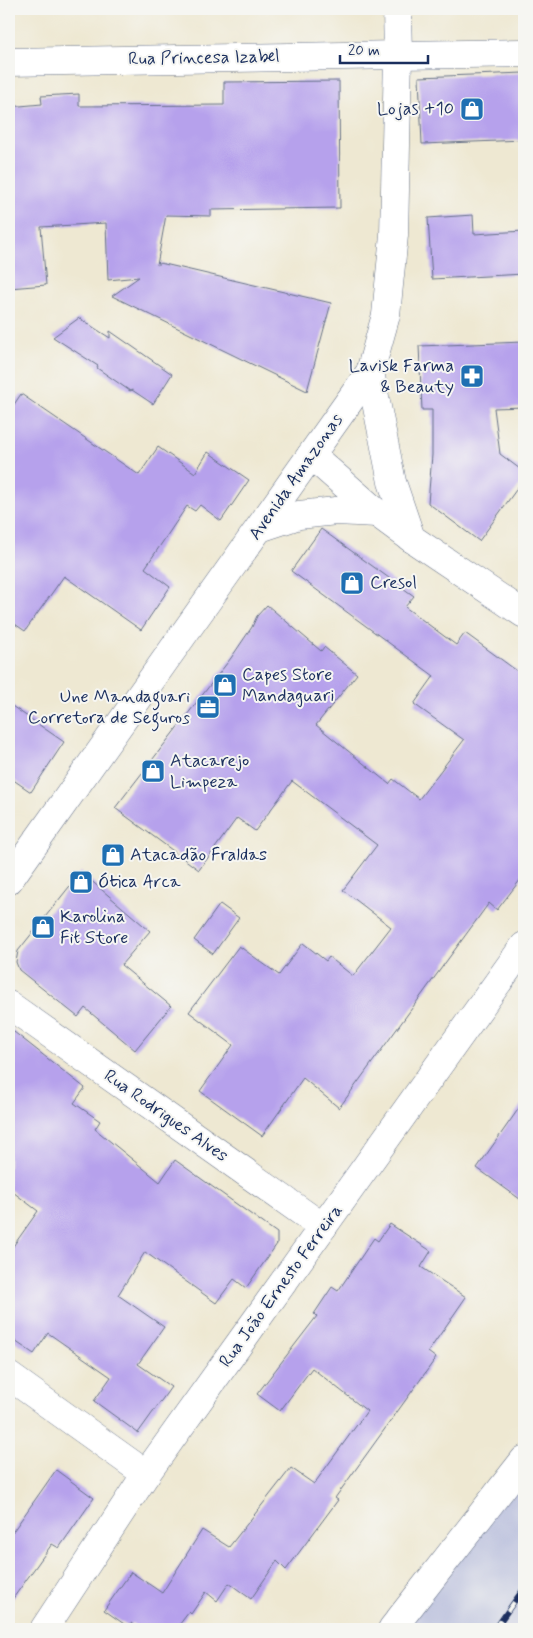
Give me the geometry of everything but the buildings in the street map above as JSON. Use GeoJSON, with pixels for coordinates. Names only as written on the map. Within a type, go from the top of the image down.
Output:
{"type":"FeatureCollection","features":[{"type":"Feature","properties":{"kind":"street","name":"Avenida Amazonas"},"geometry":{"type":"LineString","coordinates":[[9,880],[370,372],[386,315],[394,235],[398,55],[397,9]]}},
{"type":"Feature","properties":{"kind":"street","name":"Rua Princesa Izabel"},"geometry":{"type":"LineString","coordinates":[[9,62],[524,53]]}},
{"type":"Feature","properties":{"kind":"street"},"geometry":{"type":"LineString","coordinates":[[370,372],[392,482],[411,538]]}},
{"type":"Feature","properties":{"kind":"street"},"geometry":{"type":"LineString","coordinates":[[312,455],[377,513],[524,614]]}},
{"type":"Feature","properties":{"kind":"street"},"geometry":{"type":"LineString","coordinates":[[260,528],[299,515],[336,511],[377,513]]}},
{"type":"Feature","properties":{"kind":"street","name":"Rua João Ernesto Ferreira"},"geometry":{"type":"LineString","coordinates":[[44,1629],[146,1474],[524,946]]}},
{"type":"Feature","properties":{"kind":"street","name":"Rua Rodrigues Alves"},"geometry":{"type":"LineString","coordinates":[[9,1004],[323,1227]]}},
{"type":"Feature","properties":{"kind":"street"},"geometry":{"type":"LineString","coordinates":[[9,1376],[146,1474]]}},
{"type":"Feature","properties":{"kind":"street"},"geometry":{"type":"LineString","coordinates":[[392,1629],[524,1460]]}},
{"type":"Feature","properties":{"kind":"shaded area"},"geometry":{"type":"Polygon","coordinates":[[[524,1447],[524,1629],[393,1629],[524,1447]]]}},
{"type":"Feature","properties":{"kind":"railway"},"geometry":{"type":"LineString","coordinates":[[495,1629],[524,1588]]}},
{"type":"Feature","properties":{"kind":"place","name":"Lojas +10"},"geometry":{"type":"Point","coordinates":[472,109]}},
{"type":"Feature","properties":{"kind":"place","name":"Lavisk Farma & Beauty"},"geometry":{"type":"Point","coordinates":[472,376]}},
{"type":"Feature","properties":{"kind":"place","name":"Cresol"},"geometry":{"type":"Point","coordinates":[352,583]}},
{"type":"Feature","properties":{"kind":"place","name":"Capes Store Mandaguari"},"geometry":{"type":"Point","coordinates":[225,685]}},
{"type":"Feature","properties":{"kind":"place","name":"Une Mandaguari Corretora de Seguros"},"geometry":{"type":"Point","coordinates":[208,707]}},
{"type":"Feature","properties":{"kind":"place","name":"Atacarejo Limpeza"},"geometry":{"type":"Point","coordinates":[153,771]}},
{"type":"Feature","properties":{"kind":"place","name":"Atacadão Fraldas"},"geometry":{"type":"Point","coordinates":[113,855]}},
{"type":"Feature","properties":{"kind":"place","name":"Ótica Arca"},"geometry":{"type":"Point","coordinates":[81,882]}},
{"type":"Feature","properties":{"kind":"place","name":"Karolina Fit Store"},"geometry":{"type":"Point","coordinates":[43,927]}}]}
